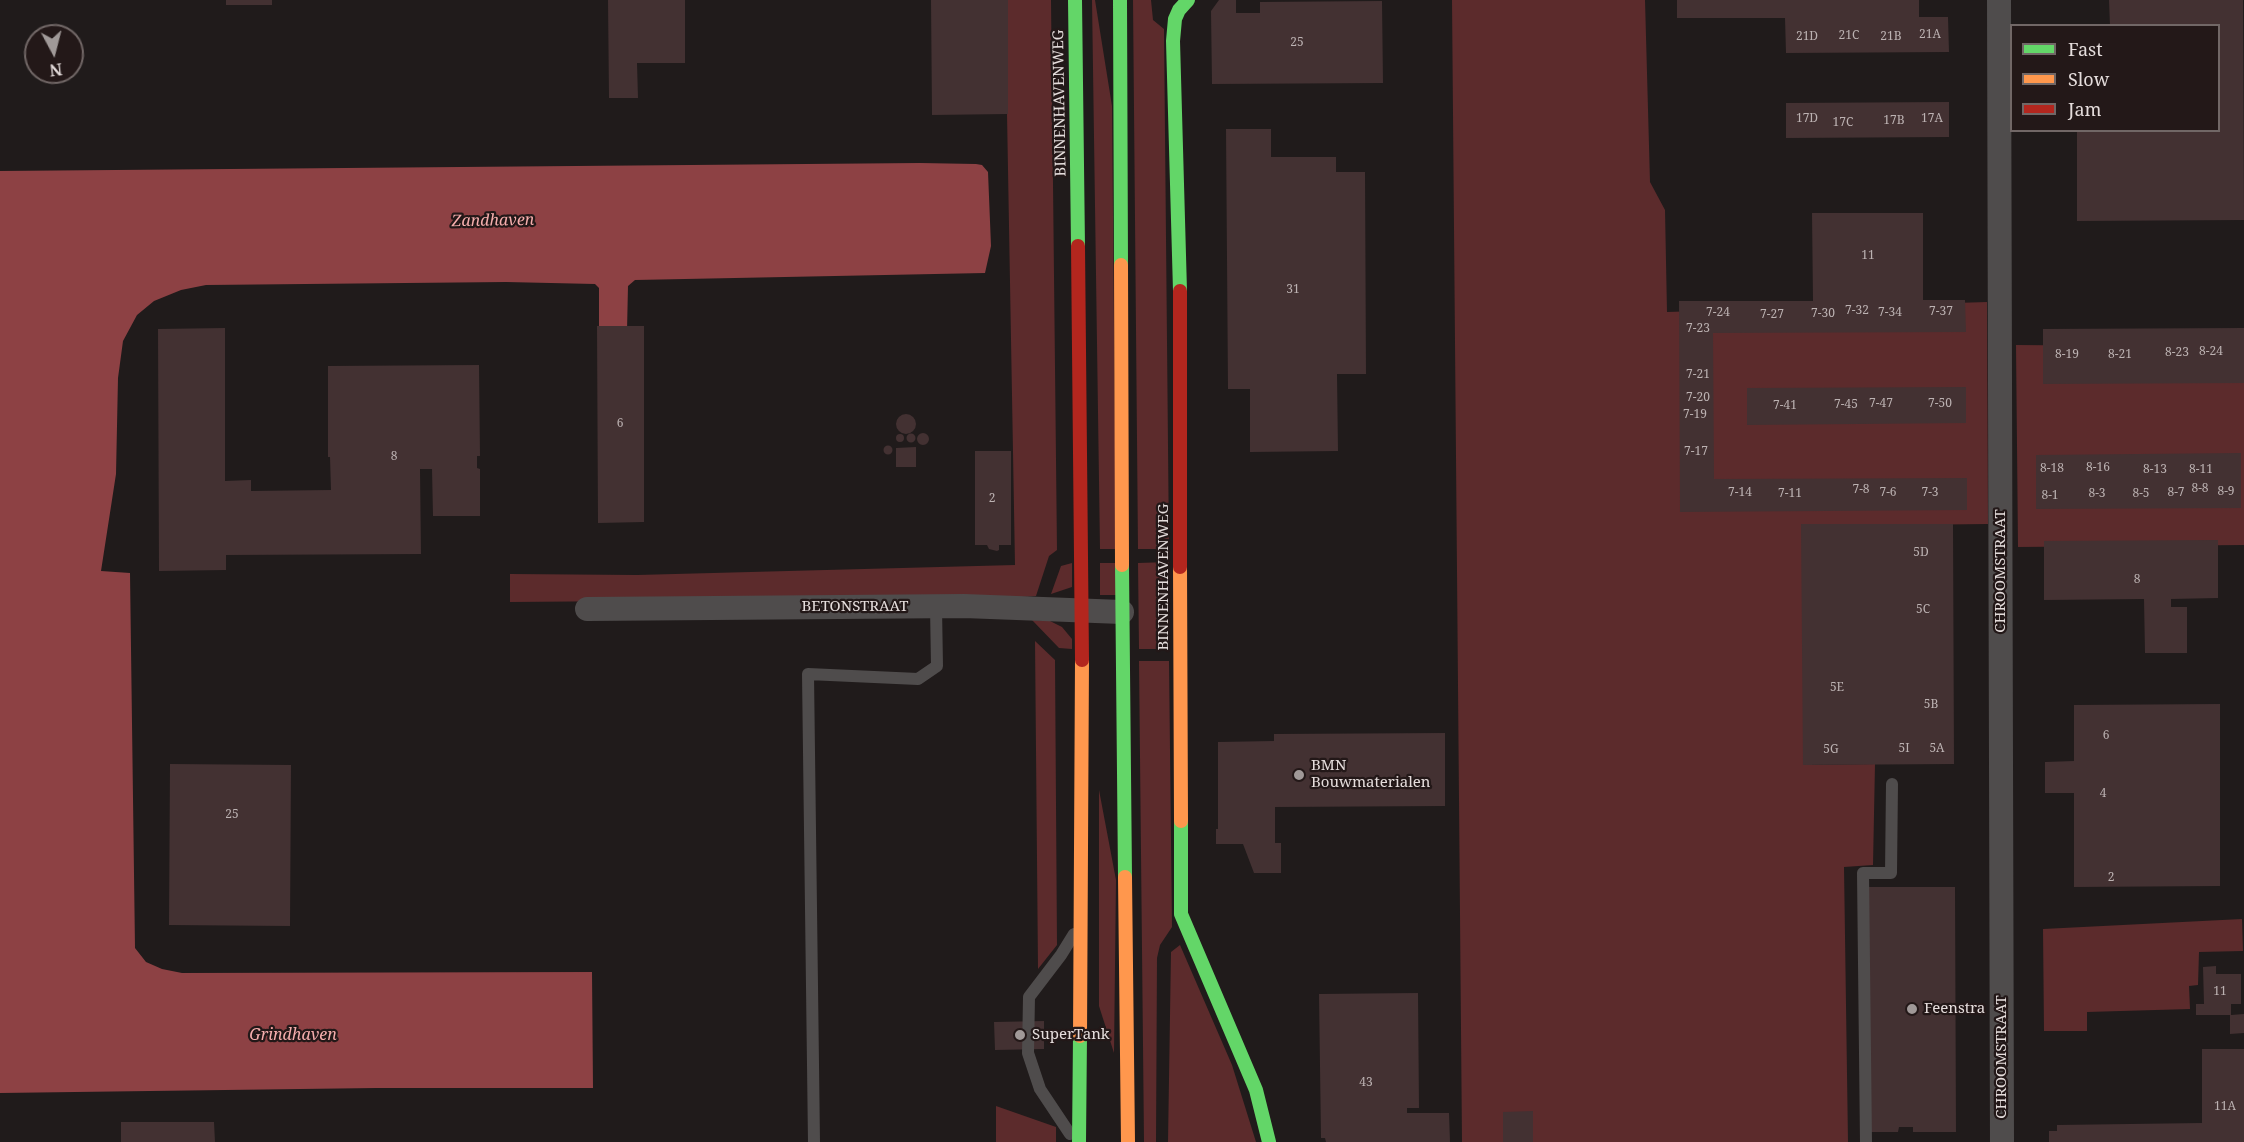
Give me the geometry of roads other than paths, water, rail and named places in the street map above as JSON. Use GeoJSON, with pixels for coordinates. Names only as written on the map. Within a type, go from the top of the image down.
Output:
{"type":"FeatureCollection","features":[{"type":"Feature","properties":{"kind":"main road","name":"BINNENHAVENWEG"},"geometry":{"type":"LineString","coordinates":[[1076,0],[1082,610],[1079,1142]]}},
{"type":"Feature","properties":{"kind":"main road"},"geometry":{"type":"LineString","coordinates":[[1120,0],[1122,612],[1128,1142]]}},
{"type":"Feature","properties":{"kind":"main road","name":"BINNENHAVENWEG"},"geometry":{"type":"LineString","coordinates":[[1188,0],[1175,19],[1173,41],[1180,286],[1181,914],[1256,1090],[1269,1142]]}},
{"type":"Feature","properties":{"kind":"street","name":"CHROOMSTRAAT"},"geometry":{"type":"LineString","coordinates":[[1999,0],[2002,1142]]}},
{"type":"Feature","properties":{"kind":"street","name":"BETONSTRAAT"},"geometry":{"type":"LineString","coordinates":[[587,609],[936,607],[1122,612]]}},
{"type":"Feature","properties":{"kind":"lane"},"geometry":{"type":"LineString","coordinates":[[814,1142],[808,674],[918,679],[937,666],[936,607]]}},
{"type":"Feature","properties":{"kind":"lane"},"geometry":{"type":"LineString","coordinates":[[1866,1142],[1863,873],[1891,873],[1892,784]]}},
{"type":"Feature","properties":{"kind":"lane"},"geometry":{"type":"LineString","coordinates":[[1074,1142],[1040,1089],[1028,1053],[1029,997],[1061,955],[1082,920]]}},
{"type":"Feature","properties":{"kind":"water"},"geometry":{"type":"Polygon","coordinates":[[[976,164],[982,165],[988,172],[991,246],[985,273],[635,280],[628,286],[627,331],[599,332],[599,288],[595,284],[506,282],[206,285],[181,290],[154,301],[137,315],[123,341],[118,378],[116,474],[101,571],[130,573],[135,948],[146,962],[162,969],[182,973],[592,972],[593,1088],[376,1088],[0,1093],[0,171],[976,164]]]}},
{"type":"Feature","properties":{"kind":"place","name":"BMN Bouwmaterialen"},"geometry":{"type":"Point","coordinates":[1299,775]}},
{"type":"Feature","properties":{"kind":"place","name":"Feenstra"},"geometry":{"type":"Point","coordinates":[1912,1009]}},
{"type":"Feature","properties":{"kind":"place","name":"SuperTank"},"geometry":{"type":"Point","coordinates":[1020,1035]}},
{"type":"Feature","properties":{"kind":"water label","name":"Zandhaven"},"geometry":{"type":"Point","coordinates":[493,221]}},
{"type":"Feature","properties":{"kind":"water label","name":"Grindhaven"},"geometry":{"type":"Point","coordinates":[293,1035]}}]}
